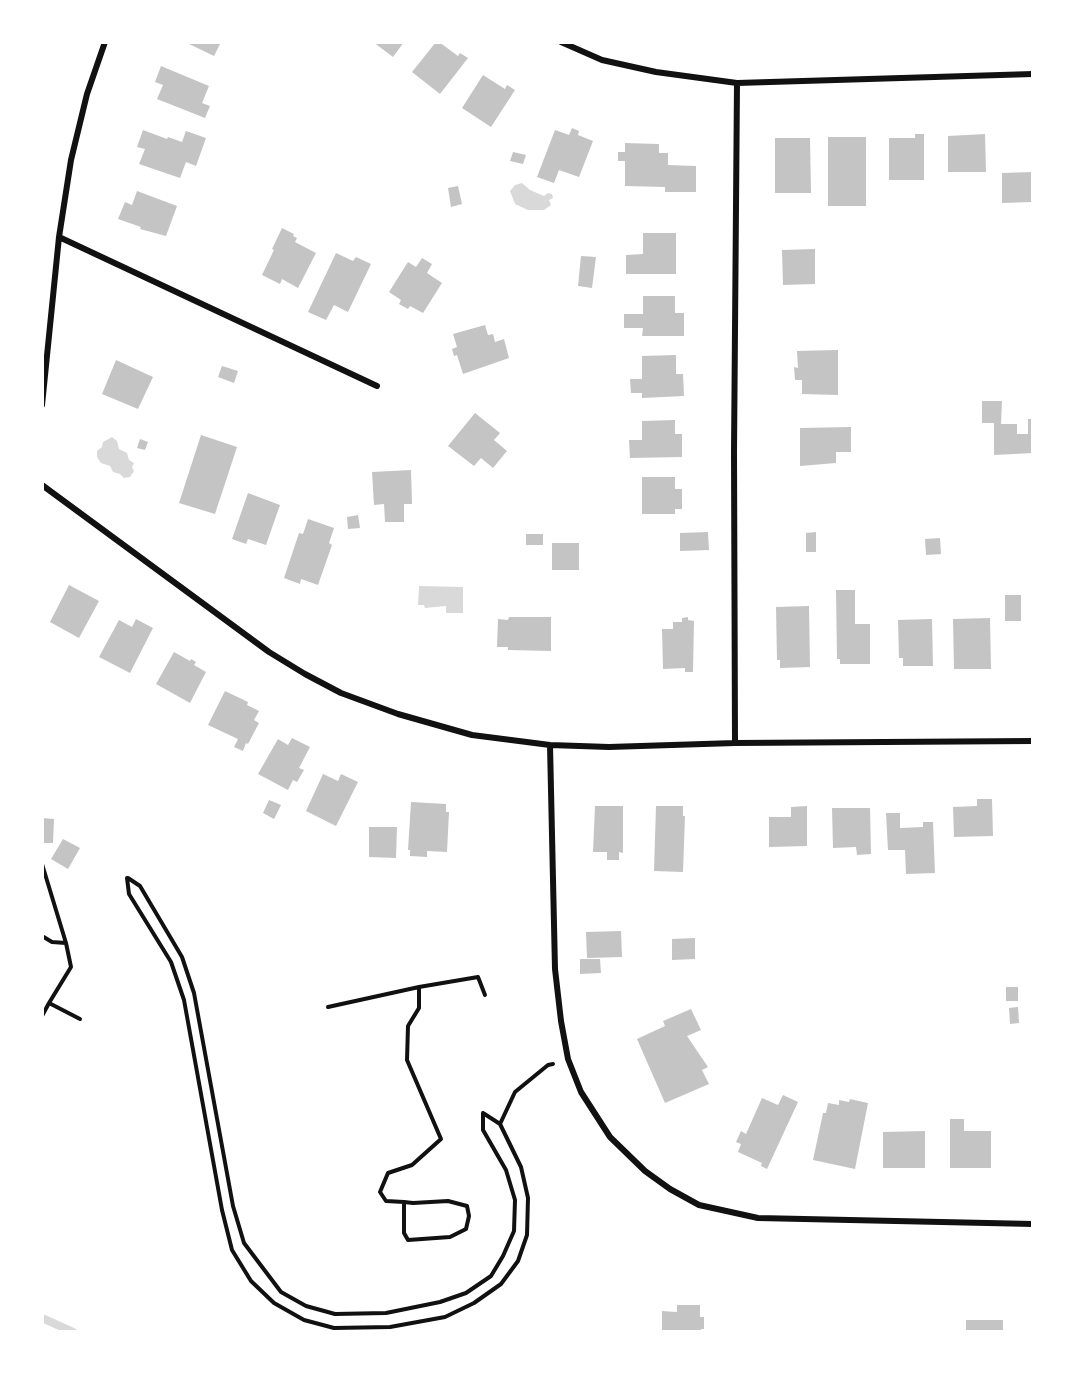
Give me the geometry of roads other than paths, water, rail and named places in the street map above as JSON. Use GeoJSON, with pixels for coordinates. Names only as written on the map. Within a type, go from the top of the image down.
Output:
{"type":"FeatureCollection","features":[{"type":"Feature","properties":{"kind":"street"},"geometry":{"type":"LineString","coordinates":[[42,405],[59,237],[71,160],[87,94],[105,42]]}},
{"type":"Feature","properties":{"kind":"street"},"geometry":{"type":"LineString","coordinates":[[561,42],[602,60],[656,72],[737,83],[1033,74]]}},
{"type":"Feature","properties":{"kind":"street"},"geometry":{"type":"LineString","coordinates":[[735,743],[734,452],[737,83]]}},
{"type":"Feature","properties":{"kind":"street"},"geometry":{"type":"LineString","coordinates":[[59,237],[377,386]]}},
{"type":"Feature","properties":{"kind":"street"},"geometry":{"type":"LineString","coordinates":[[42,485],[269,652],[341,693],[398,714],[472,735],[550,745],[609,747],[735,743],[1033,741]]}},
{"type":"Feature","properties":{"kind":"street"},"geometry":{"type":"LineString","coordinates":[[550,745],[555,969],[561,1021],[568,1059],[581,1092],[610,1137],[645,1171],[670,1189],[699,1204],[758,1218],[1033,1224]]}},
{"type":"Feature","properties":{"kind":"waterway"},"geometry":{"type":"LineString","coordinates":[[42,1318],[73,1332]]}}]}
